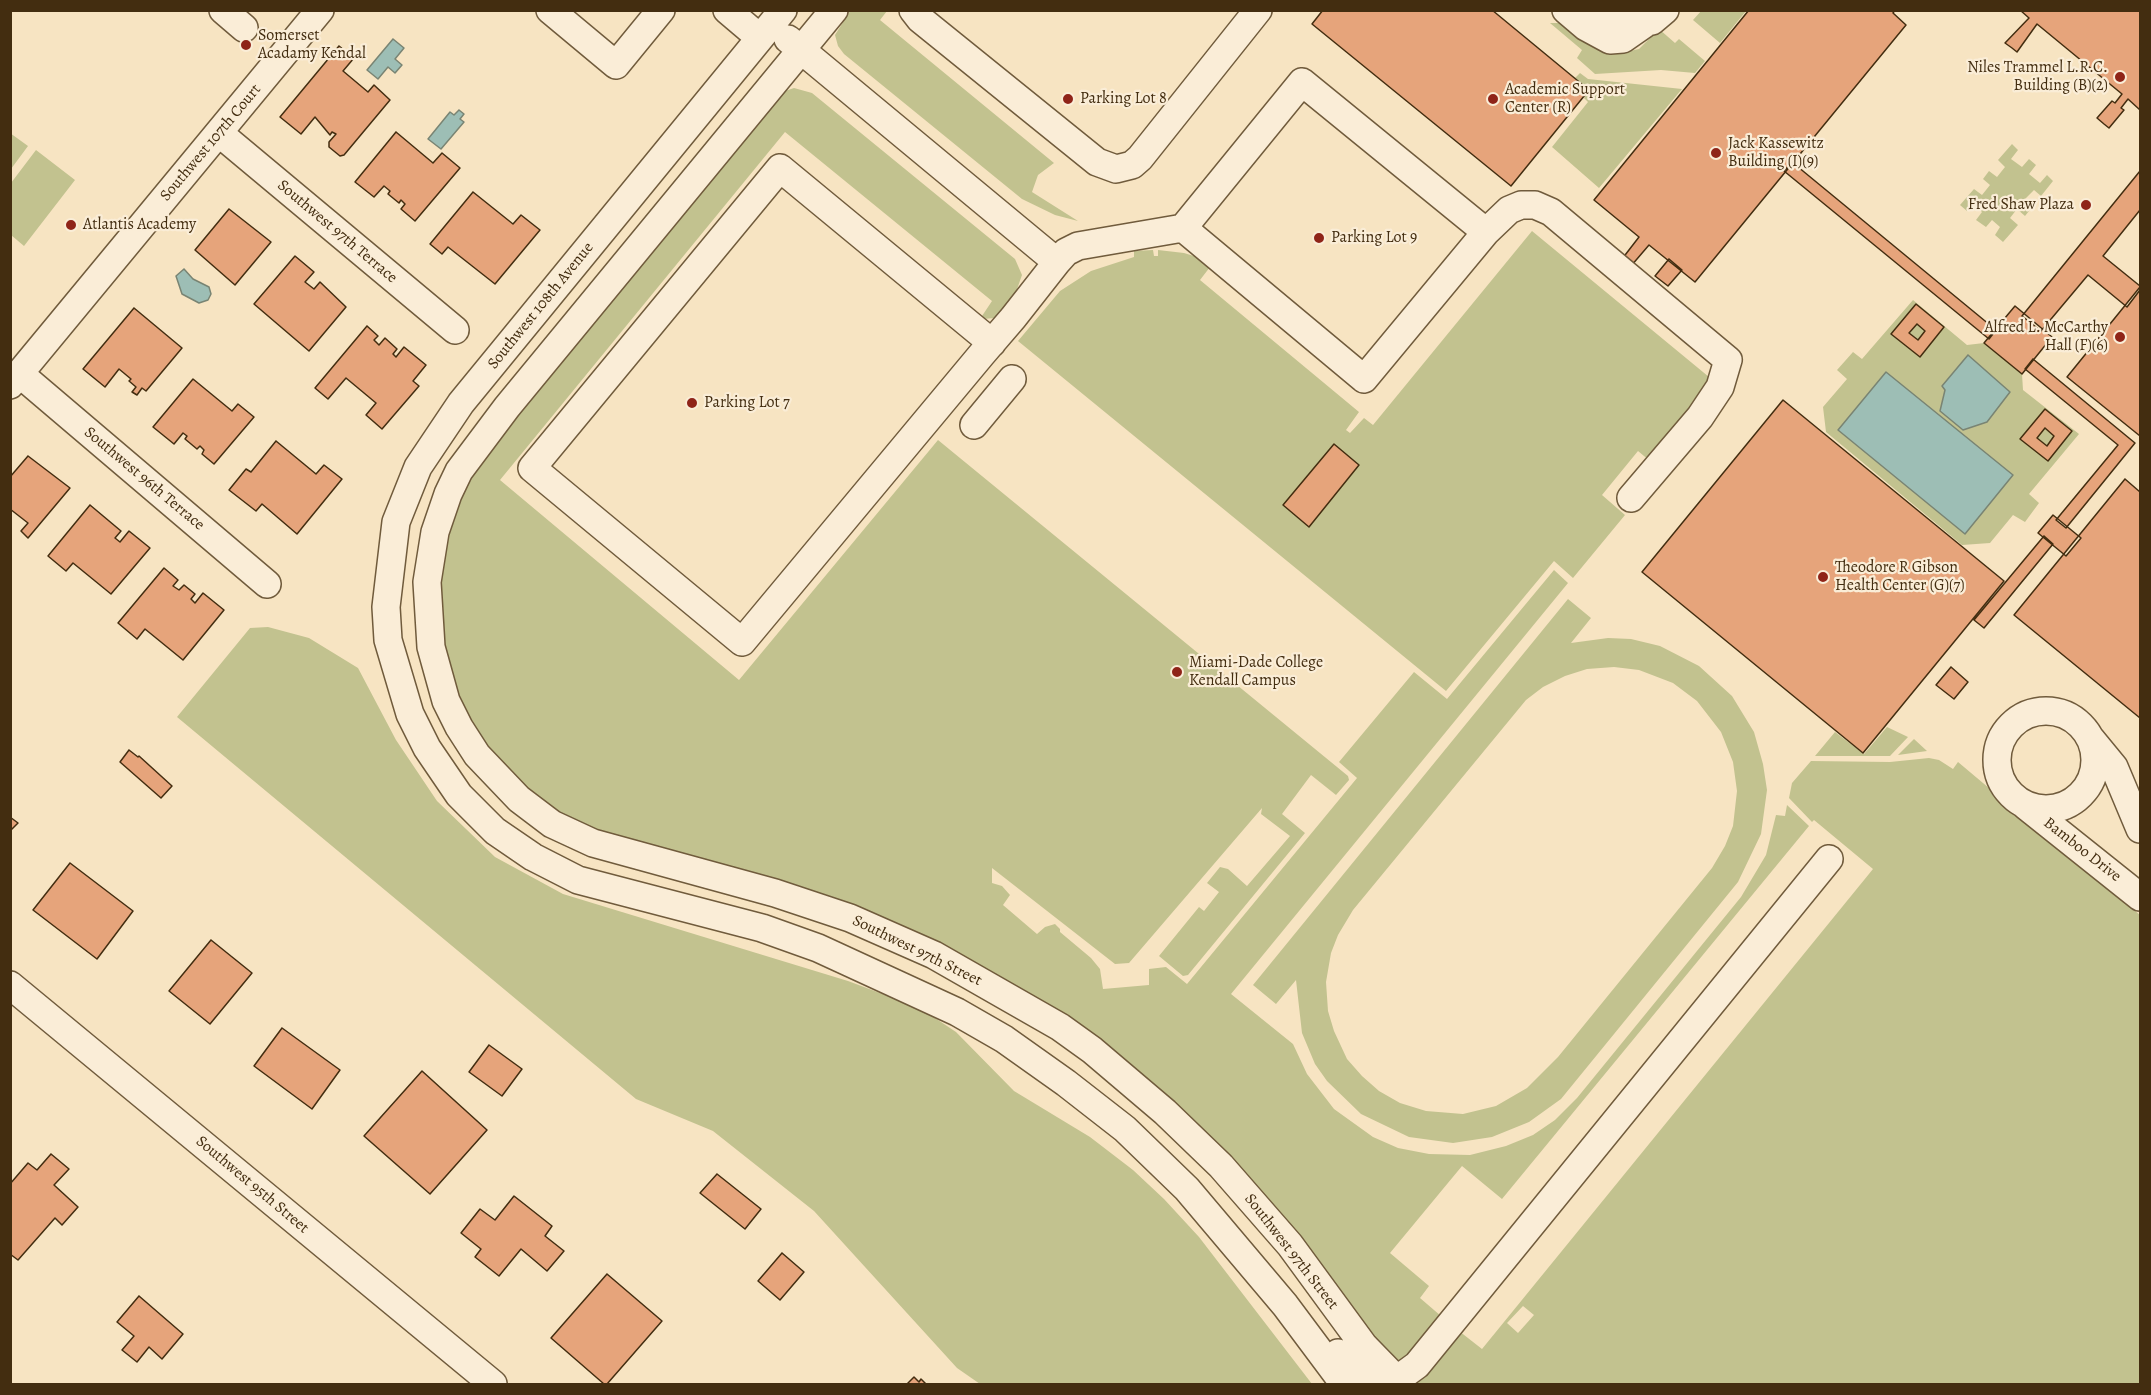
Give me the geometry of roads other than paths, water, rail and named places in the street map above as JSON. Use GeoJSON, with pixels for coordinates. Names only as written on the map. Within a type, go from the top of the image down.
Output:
{"type":"FeatureCollection","features":[{"type":"Feature","properties":{"kind":"street"},"geometry":{"type":"LineString","coordinates":[[223,10],[244,28]]}},
{"type":"Feature","properties":{"kind":"street","name":"Southwest 107th Court"},"geometry":{"type":"LineString","coordinates":[[15,380],[320,10]]}},
{"type":"Feature","properties":{"kind":"street"},"geometry":{"type":"LineString","coordinates":[[550,10],[616,65],[661,10]]}},
{"type":"Feature","properties":{"kind":"street"},"geometry":{"type":"LineString","coordinates":[[727,10],[771,25],[1058,262]]}},
{"type":"Feature","properties":{"kind":"street"},"geometry":{"type":"LineString","coordinates":[[801,50],[834,10]]}},
{"type":"Feature","properties":{"kind":"street"},"geometry":{"type":"LineString","coordinates":[[913,10],[920,19],[1097,162],[1116,169],[1132,165],[1140,158],[1258,10]]}},
{"type":"Feature","properties":{"kind":"street"},"geometry":{"type":"LineString","coordinates":[[1566,10],[1586,27],[1610,40],[1623,39],[1656,17]]}},
{"type":"Feature","properties":{"kind":"street"},"geometry":{"type":"LineString","coordinates":[[1602,10],[1623,24],[1656,17]]}},
{"type":"Feature","properties":{"kind":"street","name":"Southwest 108th Avenue"},"geometry":{"type":"LineString","coordinates":[[771,25],[436,436],[413,477],[396,522],[387,581],[388,640],[403,696],[427,748],[459,795],[504,838],[533,858],[578,880],[762,928],[818,948]]}},
{"type":"Feature","properties":{"kind":"street","name":"Southwest 97th Street"},"geometry":{"type":"LineString","coordinates":[[801,50],[472,450],[448,494],[435,532],[427,582],[429,633],[441,689],[466,739],[505,785],[552,824],[593,843],[818,907],[921,950],[1026,1006],[1092,1050],[1178,1124],[1221,1166],[1264,1215],[1364,1346],[1397,1383]]}},
{"type":"Feature","properties":{"kind":"street"},"geometry":{"type":"LineString","coordinates":[[992,343],[780,168],[532,468],[742,642],[992,343],[1058,262],[1078,246],[1184,228],[1302,82],[1486,232]]}},
{"type":"Feature","properties":{"kind":"street","name":"Southwest 97th Terrace"},"geometry":{"type":"LineString","coordinates":[[219,133],[455,330]]}},
{"type":"Feature","properties":{"kind":"street"},"geometry":{"type":"LineString","coordinates":[[1184,228],[1364,379],[1486,232],[1509,210],[1521,206],[1535,206],[1551,212],[1728,360],[1720,387],[1700,417],[1631,498]]}},
{"type":"Feature","properties":{"kind":"street"},"geometry":{"type":"LineString","coordinates":[[974,425],[1012,379]]}},
{"type":"Feature","properties":{"kind":"street","name":"Southwest 96th Terrace"},"geometry":{"type":"LineString","coordinates":[[15,380],[267,584]]}},
{"type":"Feature","properties":{"kind":"street","name":"Bamboo Drive"},"geometry":{"type":"LineString","coordinates":[[2140,828],[2135,797],[2114,767],[2072,718],[2047,711],[2028,715],[2011,725],[1999,747],[1999,773],[2012,795],[2140,897]]}},
{"type":"Feature","properties":{"kind":"street","name":"Bamboo Drive"},"geometry":{"type":"LineString","coordinates":[[2022,803],[2033,807],[2055,808],[2066,805],[2084,792],[2094,772],[2094,749],[2089,737]]}},
{"type":"Feature","properties":{"kind":"street"},"geometry":{"type":"LineString","coordinates":[[1397,1383],[1417,1365],[1829,859]]}},
{"type":"Feature","properties":{"kind":"street"},"geometry":{"type":"LineString","coordinates":[[818,948],[838,934],[894,954],[921,950]]}},
{"type":"Feature","properties":{"kind":"street"},"geometry":{"type":"LineString","coordinates":[[818,948],[914,990],[981,1025],[1125,1129],[1187,1189],[1285,1305],[1344,1384]]}},
{"type":"Feature","properties":{"kind":"street","name":"Southwest 95th Street"},"geometry":{"type":"LineString","coordinates":[[10,985],[493,1384]]}},
{"type":"Feature","properties":{"kind":"street"},"geometry":{"type":"LineString","coordinates":[[1285,1305],[1319,1328],[1350,1368],[1369,1384]]}},
{"type":"Feature","properties":{"kind":"water"},"geometry":{"type":"Polygon","coordinates":[[[393,39],[404,48],[395,59],[402,65],[395,73],[388,67],[378,79],[367,70],[393,39]]]}},
{"type":"Feature","properties":{"kind":"water"},"geometry":{"type":"Polygon","coordinates":[[[459,110],[464,114],[460,119],[464,122],[441,149],[428,139],[450,112],[454,115],[459,110]]]}},
{"type":"Feature","properties":{"kind":"water"},"geometry":{"type":"Polygon","coordinates":[[[184,269],[193,279],[209,287],[211,294],[208,300],[199,303],[182,294],[176,276],[184,269]]]}},
{"type":"Feature","properties":{"kind":"water"},"geometry":{"type":"Polygon","coordinates":[[[1968,355],[2010,392],[1987,422],[1963,430],[1940,411],[1945,390],[1942,386],[1968,355]]]}},
{"type":"Feature","properties":{"kind":"water"},"geometry":{"type":"Polygon","coordinates":[[[1886,372],[2013,475],[1965,534],[1838,430],[1886,372]]]}},
{"type":"Feature","properties":{"kind":"place","name":"Somerset Acadamy Kendal"},"geometry":{"type":"Point","coordinates":[246,45]}},
{"type":"Feature","properties":{"kind":"place","name":"Niles Trammel L.R.C. Building (B)(2)"},"geometry":{"type":"Point","coordinates":[2120,77]}},
{"type":"Feature","properties":{"kind":"place","name":"Parking Lot 8"},"geometry":{"type":"Point","coordinates":[1068,99]}},
{"type":"Feature","properties":{"kind":"place","name":"Academic Support Center (R)"},"geometry":{"type":"Point","coordinates":[1493,99]}},
{"type":"Feature","properties":{"kind":"place","name":"Jack Kassewitz Building (I)(9)"},"geometry":{"type":"Point","coordinates":[1716,153]}},
{"type":"Feature","properties":{"kind":"place","name":"Fred Shaw Plaza"},"geometry":{"type":"Point","coordinates":[2086,205]}},
{"type":"Feature","properties":{"kind":"place","name":"Atlantis Academy"},"geometry":{"type":"Point","coordinates":[71,225]}},
{"type":"Feature","properties":{"kind":"place","name":"Parking Lot 9"},"geometry":{"type":"Point","coordinates":[1319,238]}},
{"type":"Feature","properties":{"kind":"place","name":"Alfred L. McCarthy Hall (F)(6)"},"geometry":{"type":"Point","coordinates":[2120,337]}},
{"type":"Feature","properties":{"kind":"place","name":"Parking Lot 7"},"geometry":{"type":"Point","coordinates":[692,403]}},
{"type":"Feature","properties":{"kind":"place","name":"Theodore R Gibson Health Center (G)(7)"},"geometry":{"type":"Point","coordinates":[1823,577]}},
{"type":"Feature","properties":{"kind":"place","name":"Miami-Dade College Kendall Campus"},"geometry":{"type":"Point","coordinates":[1177,672]}}]}
